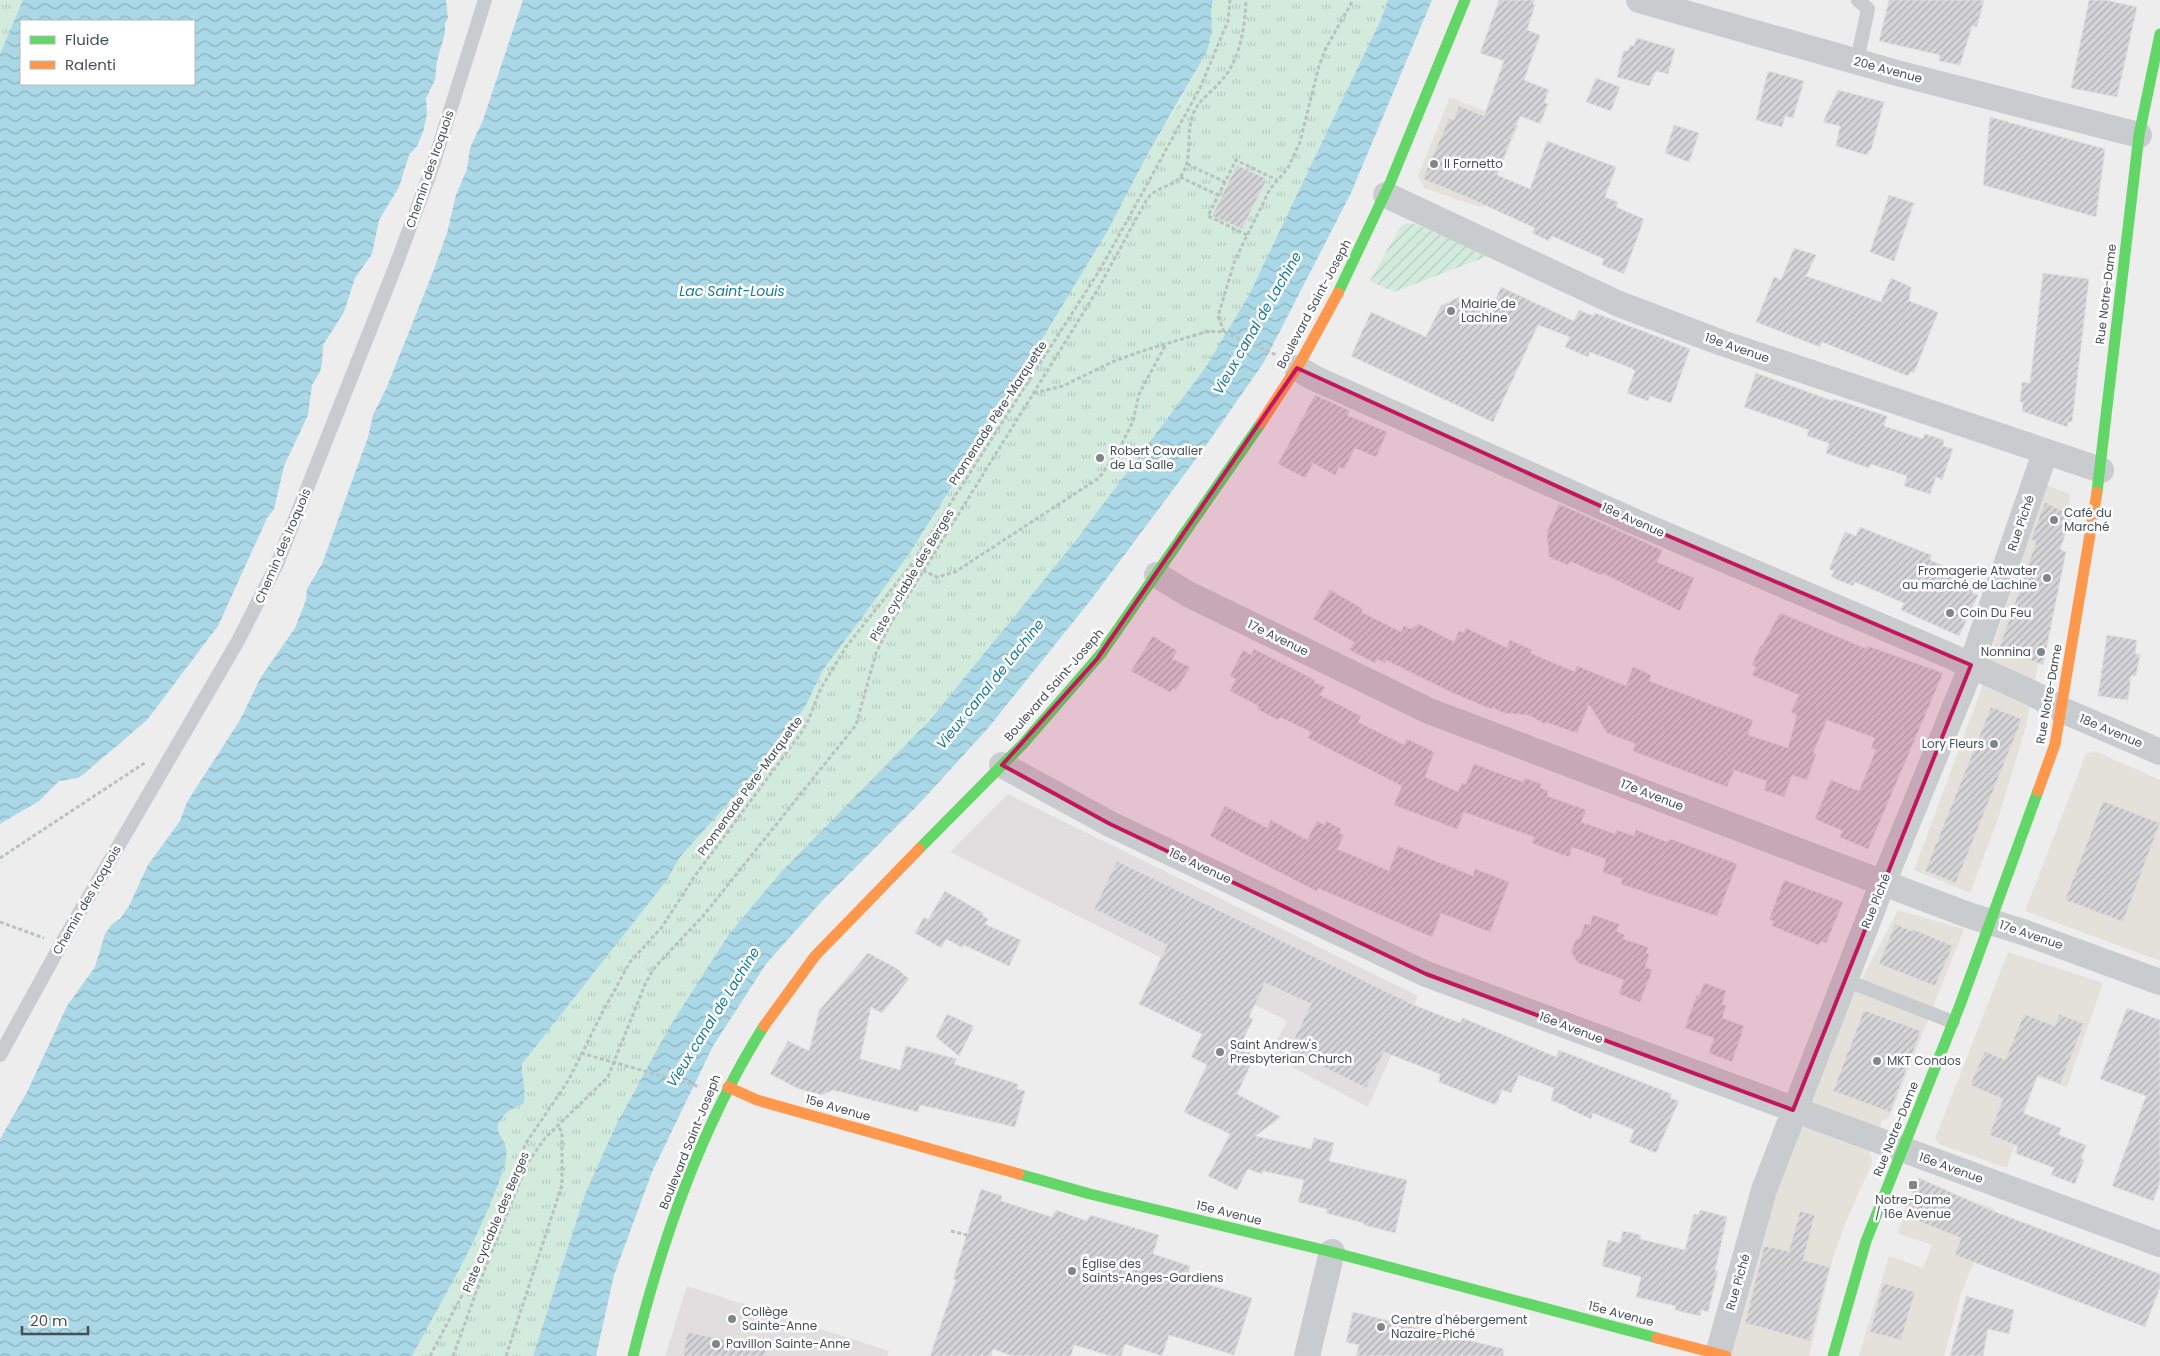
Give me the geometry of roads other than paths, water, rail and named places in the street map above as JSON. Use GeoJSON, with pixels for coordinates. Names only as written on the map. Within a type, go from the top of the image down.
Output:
{"type":"FeatureCollection","features":[{"type":"Feature","properties":{"kind":"street","name":"Boulevard Saint-Joseph"},"geometry":{"type":"LineString","coordinates":[[633,1356],[645,1306],[697,1155],[728,1087],[764,1024],[805,969],[832,937],[1002,765],[1097,659],[1157,575],[1297,368],[1386,195],[1465,0]]}},
{"type":"Feature","properties":{"kind":"street","name":"20e Avenue"},"geometry":{"type":"LineString","coordinates":[[1639,0],[1857,62],[2139,135]]}},
{"type":"Feature","properties":{"kind":"street","name":"Rue Notre-Dame"},"geometry":{"type":"LineString","coordinates":[[1833,1356],[1861,1254],[1992,922],[2055,744],[2101,470],[2139,135],[2160,34]]}},
{"type":"Feature","properties":{"kind":"street","name":"19e Avenue"},"geometry":{"type":"LineString","coordinates":[[1386,195],[1619,304],[1722,343],[2045,453],[2101,470]]}},
{"type":"Feature","properties":{"kind":"street","name":"18e Avenue"},"geometry":{"type":"LineString","coordinates":[[1297,368],[1314,378],[1638,523],[1971,665],[2034,694],[2062,710],[2160,752]]}},
{"type":"Feature","properties":{"kind":"street","name":"Rue Piché"},"geometry":{"type":"LineString","coordinates":[[1722,1355],[1764,1190],[1845,980],[1971,665],[2045,453]]}},
{"type":"Feature","properties":{"kind":"street","name":"17e Avenue"},"geometry":{"type":"LineString","coordinates":[[1157,575],[1188,594],[1429,711],[1968,915],[2160,982]]}},
{"type":"Feature","properties":{"kind":"street","name":"16e Avenue"},"geometry":{"type":"LineString","coordinates":[[1002,765],[1110,824],[1426,974],[2160,1244]]}},
{"type":"Feature","properties":{"kind":"street","name":"15e Avenue"},"geometry":{"type":"LineString","coordinates":[[728,1087],[757,1100],[1090,1194],[1332,1252],[1722,1355]]}},
{"type":"Feature","properties":{"kind":"street"},"geometry":{"type":"LineString","coordinates":[[1307,1356],[1332,1252]]}},
{"type":"Feature","properties":{"kind":"lane","name":"Chemin des Iroquois"},"geometry":{"type":"LineString","coordinates":[[0,1055],[60,946],[238,641],[277,564],[396,265],[432,168],[485,0]]}},
{"type":"Feature","properties":{"kind":"lane"},"geometry":{"type":"LineString","coordinates":[[1857,62],[1868,9],[1858,0]]}},
{"type":"Feature","properties":{"kind":"lane"},"geometry":{"type":"LineString","coordinates":[[1845,980],[1953,1022]]}},
{"type":"Feature","properties":{"kind":"water"},"geometry":{"type":"Polygon","coordinates":[[[23,0],[446,0],[448,18],[445,23],[445,33],[437,61],[435,80],[426,98],[427,114],[423,132],[417,146],[409,155],[399,187],[379,220],[372,254],[355,278],[344,312],[323,345],[320,372],[312,385],[308,415],[284,466],[274,509],[267,518],[218,626],[147,720],[78,778],[59,781],[39,801],[0,824],[0,54],[23,0]]]}},
{"type":"Feature","properties":{"kind":"water","name":"Lac Saint-Louis"},"geometry":{"type":"Polygon","coordinates":[[[523,0],[1213,0],[1211,11],[1212,31],[1207,51],[1146,157],[1107,232],[970,458],[909,554],[823,670],[806,705],[777,749],[680,857],[667,880],[522,1064],[525,1093],[524,1103],[506,1113],[498,1126],[506,1149],[506,1162],[502,1175],[471,1247],[412,1356],[0,1356],[0,1139],[27,1092],[67,1006],[95,967],[105,934],[112,924],[120,919],[129,906],[148,865],[180,821],[187,802],[240,720],[261,677],[295,628],[306,600],[307,589],[322,564],[368,437],[373,415],[386,389],[433,272],[447,233],[456,195],[467,169],[470,148],[483,120],[523,0]]]}},
{"type":"Feature","properties":{"kind":"water","name":"Vieux canal de Lachine"},"geometry":{"type":"Polygon","coordinates":[[[1388,0],[1432,0],[1351,193],[1264,362],[1207,444],[1090,601],[989,727],[919,804],[822,901],[766,964],[713,1046],[652,1172],[614,1275],[596,1356],[533,1356],[585,1194],[615,1127],[670,1026],[729,934],[781,872],[930,720],[1077,539],[1205,368],[1249,295],[1382,17],[1388,0]]]}},
{"type":"Feature","properties":{"kind":"place","name":"Il Fornetto"},"geometry":{"type":"Point","coordinates":[1434,164]}},
{"type":"Feature","properties":{"kind":"place","name":"Mairie de Lachine"},"geometry":{"type":"Point","coordinates":[1451,311]}},
{"type":"Feature","properties":{"kind":"place","name":"Robert Cavalier de La Salle"},"geometry":{"type":"Point","coordinates":[1100,458]}},
{"type":"Feature","properties":{"kind":"place","name":"Café du Marché"},"geometry":{"type":"Point","coordinates":[2054,520]}},
{"type":"Feature","properties":{"kind":"place","name":"Fromagerie Atwater au marché de Lachine"},"geometry":{"type":"Point","coordinates":[2047,578]}},
{"type":"Feature","properties":{"kind":"place","name":"Coin Du Feu"},"geometry":{"type":"Point","coordinates":[1950,613]}},
{"type":"Feature","properties":{"kind":"place","name":"Nonnina"},"geometry":{"type":"Point","coordinates":[2041,652]}},
{"type":"Feature","properties":{"kind":"place","name":"Lory Fleurs"},"geometry":{"type":"Point","coordinates":[1994,744]}},
{"type":"Feature","properties":{"kind":"place","name":"Saint Andrew's Presbyterian Church"},"geometry":{"type":"Point","coordinates":[1220,1052]}},
{"type":"Feature","properties":{"kind":"place","name":"MKT Condos"},"geometry":{"type":"Point","coordinates":[1877,1061]}},
{"type":"Feature","properties":{"kind":"place","name":"Notre-Dame / 16e Avenue"},"geometry":{"type":"Point","coordinates":[1913,1185]}},
{"type":"Feature","properties":{"kind":"place","name":"Église des Saints-Anges-Gardiens"},"geometry":{"type":"Point","coordinates":[1072,1271]}},
{"type":"Feature","properties":{"kind":"place","name":"Collège Sainte-Anne"},"geometry":{"type":"Point","coordinates":[732,1319]}},
{"type":"Feature","properties":{"kind":"place","name":"Centre d'hébergement Nazaire-Piché"},"geometry":{"type":"Point","coordinates":[1381,1327]}},
{"type":"Feature","properties":{"kind":"place","name":"Pavillon Sainte-Anne"},"geometry":{"type":"Point","coordinates":[716,1344]}}]}
